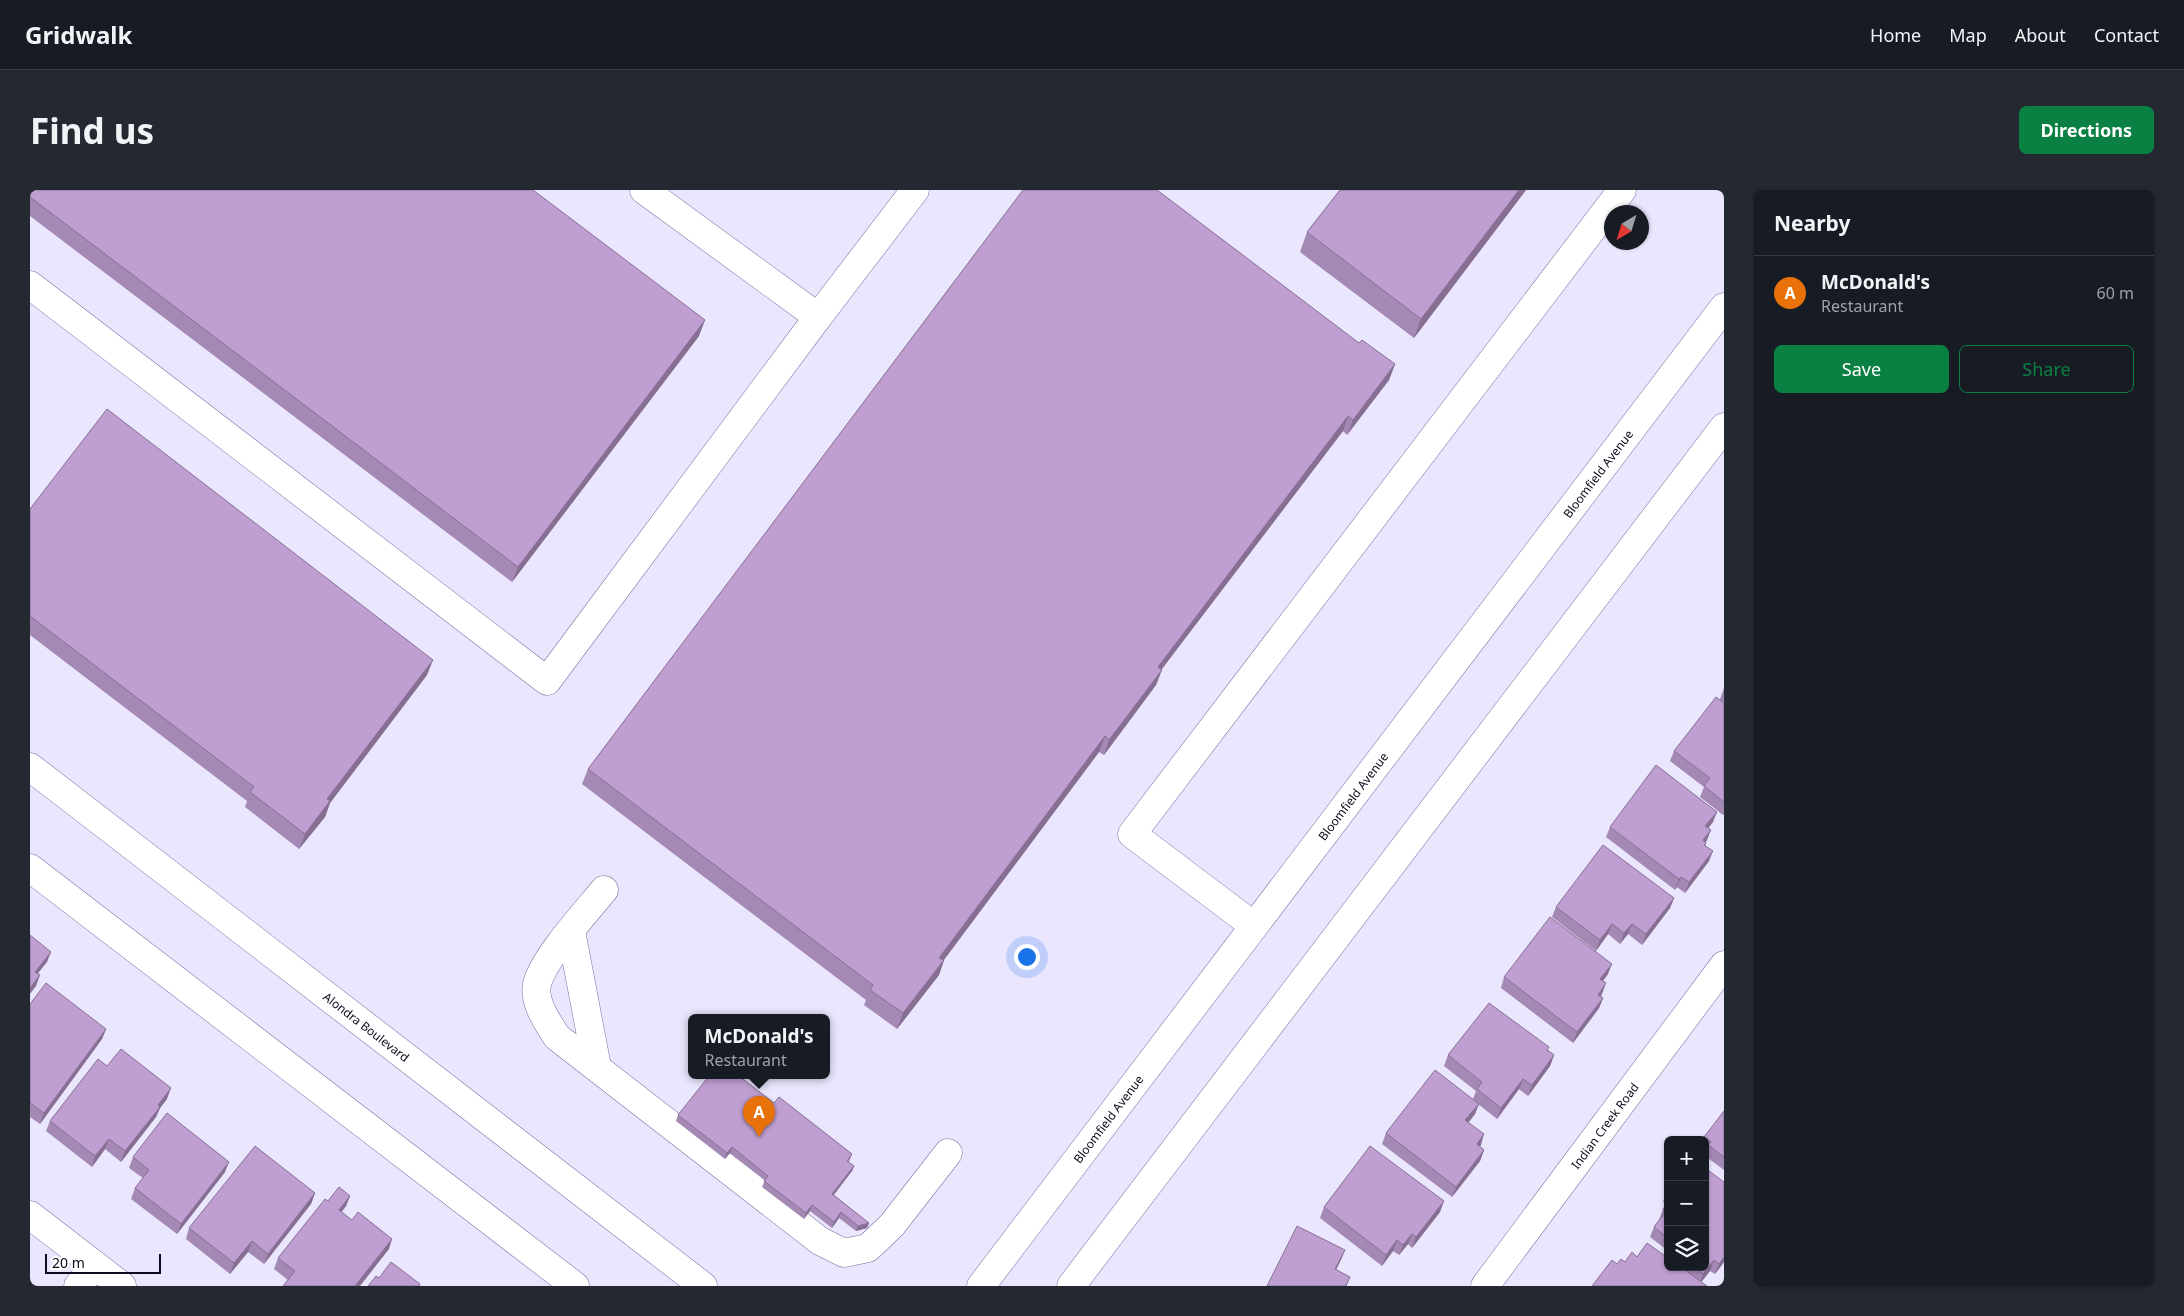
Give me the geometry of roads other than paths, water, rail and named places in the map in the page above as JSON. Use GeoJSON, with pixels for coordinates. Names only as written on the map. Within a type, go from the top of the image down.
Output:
{"type":"FeatureCollection","features":[{"type":"Feature","properties":{"kind":"main road"},"geometry":{"type":"LineString","coordinates":[[644,190],[818,317]]}},
{"type":"Feature","properties":{"kind":"main road"},"geometry":{"type":"LineString","coordinates":[[30,285],[547,681],[915,190]]}},
{"type":"Feature","properties":{"kind":"main road"},"geometry":{"type":"LineString","coordinates":[[1254,926],[1132,834],[1622,190]]}},
{"type":"Feature","properties":{"kind":"main road","name":"Bloomfield Avenue"},"geometry":{"type":"LineString","coordinates":[[981,1286],[1724,307]]}},
{"type":"Feature","properties":{"kind":"main road"},"geometry":{"type":"LineString","coordinates":[[1071,1286],[1724,427]]}},
{"type":"Feature","properties":{"kind":"main road","name":"Alondra Boulevard"},"geometry":{"type":"LineString","coordinates":[[30,767],[703,1286]]}},
{"type":"Feature","properties":{"kind":"main road"},"geometry":{"type":"LineString","coordinates":[[30,868],[575,1286]]}},
{"type":"Feature","properties":{"kind":"main road"},"geometry":{"type":"LineString","coordinates":[[604,890],[547,962],[536,985],[541,1012],[557,1037],[820,1240],[844,1253],[868,1248],[892,1225],[948,1153]]}},
{"type":"Feature","properties":{"kind":"main road"},"geometry":{"type":"LineString","coordinates":[[571,931],[597,1067]]}},
{"type":"Feature","properties":{"kind":"main road","name":"Indian Creek Road"},"geometry":{"type":"LineString","coordinates":[[1485,1286],[1723,968]]}},
{"type":"Feature","properties":{"kind":"main road"},"geometry":{"type":"LineString","coordinates":[[30,1215],[122,1286]]}},
{"type":"Feature","properties":{"kind":"main road"},"geometry":{"type":"LineString","coordinates":[[78,1286],[95,1265]]}},
{"type":"Feature","properties":{"kind":"place","name":"McDonald's"},"geometry":{"type":"Point","coordinates":[759,1137]}}]}
